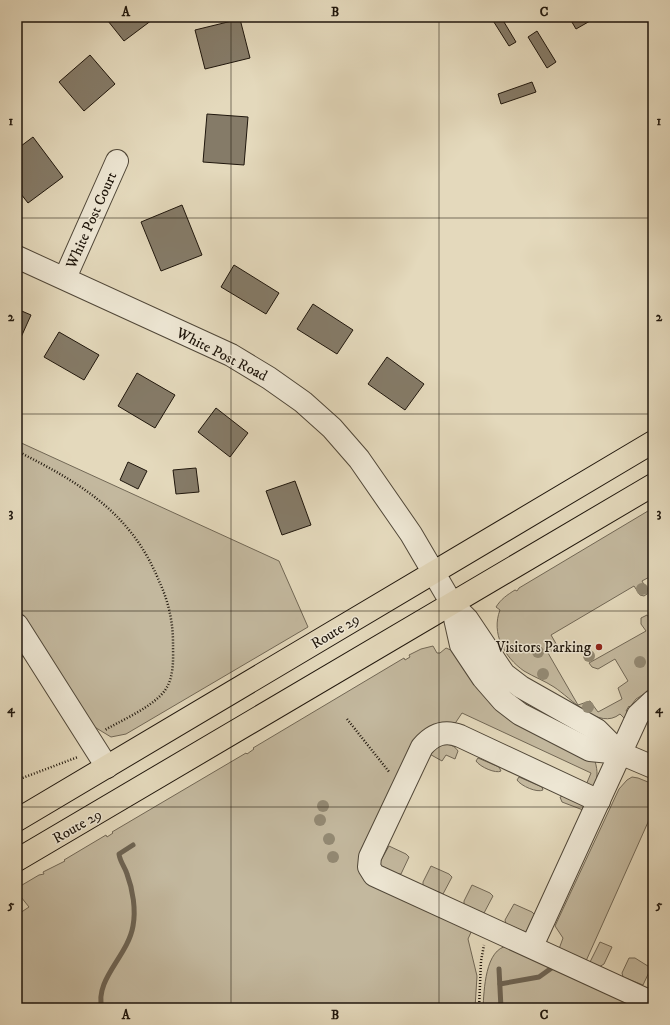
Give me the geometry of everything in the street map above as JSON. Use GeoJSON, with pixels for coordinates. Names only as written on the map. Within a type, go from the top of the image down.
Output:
{"type":"FeatureCollection","features":[{"type":"Feature","properties":{"kind":"main road","name":"Route 29"},"geometry":{"type":"LineString","coordinates":[[17,820],[653,442]]}},
{"type":"Feature","properties":{"kind":"main road","name":"Route 29"},"geometry":{"type":"LineString","coordinates":[[17,860],[653,485]]}},
{"type":"Feature","properties":{"kind":"street","name":"White Post Court"},"geometry":{"type":"LineString","coordinates":[[65,278],[118,162]]}},
{"type":"Feature","properties":{"kind":"street","name":"White Post Road"},"geometry":{"type":"LineString","coordinates":[[17,256],[231,355],[269,378],[303,402],[332,428],[359,459],[411,534],[452,604],[461,645],[483,678],[503,701],[520,714],[590,750],[620,753],[653,767]]}},
{"type":"Feature","properties":{"kind":"street"},"geometry":{"type":"LineString","coordinates":[[17,626],[107,767]]}},
{"type":"Feature","properties":{"kind":"street"},"geometry":{"type":"LineString","coordinates":[[532,946],[638,715],[653,701]]}},
{"type":"Feature","properties":{"kind":"street"},"geometry":{"type":"LineString","coordinates":[[599,801],[467,739],[447,732],[434,737],[422,747],[370,857],[370,872],[653,1003]]}},
{"type":"Feature","properties":{"kind":"path"},"geometry":{"type":"LineString","coordinates":[[17,451],[59,472],[95,497],[129,527],[152,563],[170,610],[173,633],[173,665],[170,681],[162,694],[147,706],[103,731],[91,742],[85,753],[64,763],[17,780]]}},
{"type":"Feature","properties":{"kind":"path"},"geometry":{"type":"LineString","coordinates":[[347,719],[403,789]]}},
{"type":"Feature","properties":{"kind":"path"},"geometry":{"type":"LineString","coordinates":[[479,1008],[481,961],[484,945],[492,928]]}},
{"type":"Feature","properties":{"kind":"shaded area"},"geometry":{"type":"Polygon","coordinates":[[[17,441],[279,561],[308,627],[126,734],[111,737],[88,723],[53,669],[17,654],[17,441]]]}},
{"type":"Feature","properties":{"kind":"shaded area"},"geometry":{"type":"Polygon","coordinates":[[[653,508],[653,575],[642,581],[647,590],[647,594],[644,596],[640,595],[634,586],[551,635],[558,647],[548,653],[578,705],[590,701],[598,712],[622,699],[618,688],[628,681],[615,659],[598,669],[592,667],[589,663],[646,631],[641,624],[641,618],[647,615],[653,623],[653,688],[636,699],[630,707],[629,706],[626,711],[628,712],[624,718],[620,714],[612,718],[594,716],[577,705],[554,687],[524,671],[511,659],[505,652],[498,636],[497,627],[500,610],[496,607],[504,597],[515,590],[517,591],[519,588],[653,508]]]}},
{"type":"Feature","properties":{"kind":"shaded area"},"geometry":{"type":"Polygon","coordinates":[[[433,646],[437,653],[440,653],[446,648],[453,651],[595,761],[597,768],[597,778],[593,788],[586,785],[591,773],[462,713],[454,725],[441,725],[427,728],[414,741],[360,861],[472,930],[468,939],[477,976],[475,1008],[17,1008],[17,915],[29,907],[17,892],[17,888],[39,875],[44,874],[43,872],[65,861],[64,860],[106,835],[107,837],[113,833],[112,832],[246,753],[247,754],[254,749],[253,748],[404,658],[405,660],[410,657],[409,655],[421,649],[433,646]]]}},
{"type":"Feature","properties":{"kind":"shaded area"},"geometry":{"type":"Polygon","coordinates":[[[436,744],[448,744],[456,748],[458,751],[455,759],[446,755],[442,761],[426,752],[436,744]]]}},
{"type":"Feature","properties":{"kind":"shaded area"},"geometry":{"type":"Polygon","coordinates":[[[478,758],[499,767],[501,771],[496,772],[484,768],[476,761],[478,758]]]}},
{"type":"Feature","properties":{"kind":"shaded area"},"geometry":{"type":"Polygon","coordinates":[[[519,777],[542,787],[543,790],[537,791],[525,787],[517,780],[519,777]]]}},
{"type":"Feature","properties":{"kind":"shaded area"},"geometry":{"type":"Polygon","coordinates":[[[632,777],[653,784],[653,811],[586,961],[559,949],[563,938],[555,926],[619,789],[632,777]]]}},
{"type":"Feature","properties":{"kind":"shaded area"},"geometry":{"type":"Polygon","coordinates":[[[563,796],[585,806],[583,810],[562,802],[560,797],[563,796]]]}},
{"type":"Feature","properties":{"kind":"shaded area"},"geometry":{"type":"Polygon","coordinates":[[[389,846],[409,857],[401,874],[396,874],[381,866],[380,862],[389,846]]]}},
{"type":"Feature","properties":{"kind":"shaded area"},"geometry":{"type":"Polygon","coordinates":[[[431,866],[449,874],[452,877],[443,894],[423,886],[423,882],[431,866]]]}},
{"type":"Feature","properties":{"kind":"shaded area"},"geometry":{"type":"Polygon","coordinates":[[[472,885],[490,893],[493,896],[484,913],[464,905],[464,901],[472,885]]]}},
{"type":"Feature","properties":{"kind":"shaded area"},"geometry":{"type":"Polygon","coordinates":[[[514,904],[532,912],[535,915],[526,932],[506,924],[505,920],[514,904]]]}},
{"type":"Feature","properties":{"kind":"shaded area"},"geometry":{"type":"Polygon","coordinates":[[[600,942],[612,947],[604,964],[599,967],[589,964],[600,942]]]}},
{"type":"Feature","properties":{"kind":"shaded area"},"geometry":{"type":"Polygon","coordinates":[[[508,946],[640,1008],[483,1008],[485,981],[490,962],[500,949],[508,946]]]}},
{"type":"Feature","properties":{"kind":"shaded area"},"geometry":{"type":"Polygon","coordinates":[[[629,958],[635,958],[651,968],[643,985],[623,977],[622,973],[629,958]]]}},
{"type":"Feature","properties":{"kind":"building"},"geometry":{"type":"Polygon","coordinates":[[[112,17],[156,17],[124,41],[108,21],[112,17]]]}},
{"type":"Feature","properties":{"kind":"building"},"geometry":{"type":"Polygon","coordinates":[[[495,17],[501,17],[516,42],[509,46],[492,19],[495,17]]]}},
{"type":"Feature","properties":{"kind":"building"},"geometry":{"type":"Polygon","coordinates":[[[569,17],[597,17],[576,29],[569,17]]]}},
{"type":"Feature","properties":{"kind":"building"},"geometry":{"type":"Polygon","coordinates":[[[240,19],[250,58],[205,69],[195,30],[240,19]]]}},
{"type":"Feature","properties":{"kind":"building"},"geometry":{"type":"Polygon","coordinates":[[[537,31],[556,62],[547,68],[528,37],[537,31]]]}},
{"type":"Feature","properties":{"kind":"building"},"geometry":{"type":"Polygon","coordinates":[[[90,55],[115,84],[84,111],[59,82],[90,55]]]}},
{"type":"Feature","properties":{"kind":"building"},"geometry":{"type":"Polygon","coordinates":[[[532,82],[536,92],[501,104],[498,94],[532,82]]]}},
{"type":"Feature","properties":{"kind":"building"},"geometry":{"type":"Polygon","coordinates":[[[207,114],[248,117],[244,165],[203,162],[207,114]]]}},
{"type":"Feature","properties":{"kind":"building"},"geometry":{"type":"Polygon","coordinates":[[[33,137],[63,177],[28,203],[17,189],[17,149],[33,137]]]}},
{"type":"Feature","properties":{"kind":"building"},"geometry":{"type":"Polygon","coordinates":[[[182,205],[202,255],[161,271],[141,222],[182,205]]]}},
{"type":"Feature","properties":{"kind":"building"},"geometry":{"type":"Polygon","coordinates":[[[234,265],[279,293],[266,314],[221,287],[234,265]]]}},
{"type":"Feature","properties":{"kind":"building"},"geometry":{"type":"Polygon","coordinates":[[[313,304],[353,330],[337,354],[297,329],[313,304]]]}},
{"type":"Feature","properties":{"kind":"building"},"geometry":{"type":"Polygon","coordinates":[[[17,309],[31,315],[18,344],[17,344],[17,309]]]}},
{"type":"Feature","properties":{"kind":"building"},"geometry":{"type":"Polygon","coordinates":[[[59,332],[99,355],[84,380],[44,357],[59,332]]]}},
{"type":"Feature","properties":{"kind":"building"},"geometry":{"type":"Polygon","coordinates":[[[387,357],[424,384],[405,410],[368,384],[387,357]]]}},
{"type":"Feature","properties":{"kind":"building"},"geometry":{"type":"Polygon","coordinates":[[[137,373],[175,395],[155,428],[118,406],[137,373]]]}},
{"type":"Feature","properties":{"kind":"building"},"geometry":{"type":"Polygon","coordinates":[[[216,408],[248,433],[230,457],[198,432],[216,408]]]}},
{"type":"Feature","properties":{"kind":"building"},"geometry":{"type":"Polygon","coordinates":[[[128,462],[147,471],[138,489],[120,480],[128,462]]]}},
{"type":"Feature","properties":{"kind":"building"},"geometry":{"type":"Polygon","coordinates":[[[196,468],[199,492],[176,494],[173,470],[196,468]]]}},
{"type":"Feature","properties":{"kind":"building"},"geometry":{"type":"Polygon","coordinates":[[[295,481],[311,525],[282,535],[266,491],[295,481]]]}},
{"type":"Feature","properties":{"kind":"waterway"},"geometry":{"type":"LineString","coordinates":[[102,1008],[101,998],[103,988],[107,978],[125,948],[133,926],[134,907],[132,893],[129,880],[120,860],[119,854],[133,845]]}},
{"type":"Feature","properties":{"kind":"waterway"},"geometry":{"type":"LineString","coordinates":[[500,984],[539,977],[553,967]]}},
{"type":"Feature","properties":{"kind":"waterway"},"geometry":{"type":"LineString","coordinates":[[499,969],[501,1008]]}},
{"type":"Feature","properties":{"kind":"place","name":"Visitors Parking"},"geometry":{"type":"Point","coordinates":[599,647]}}]}
